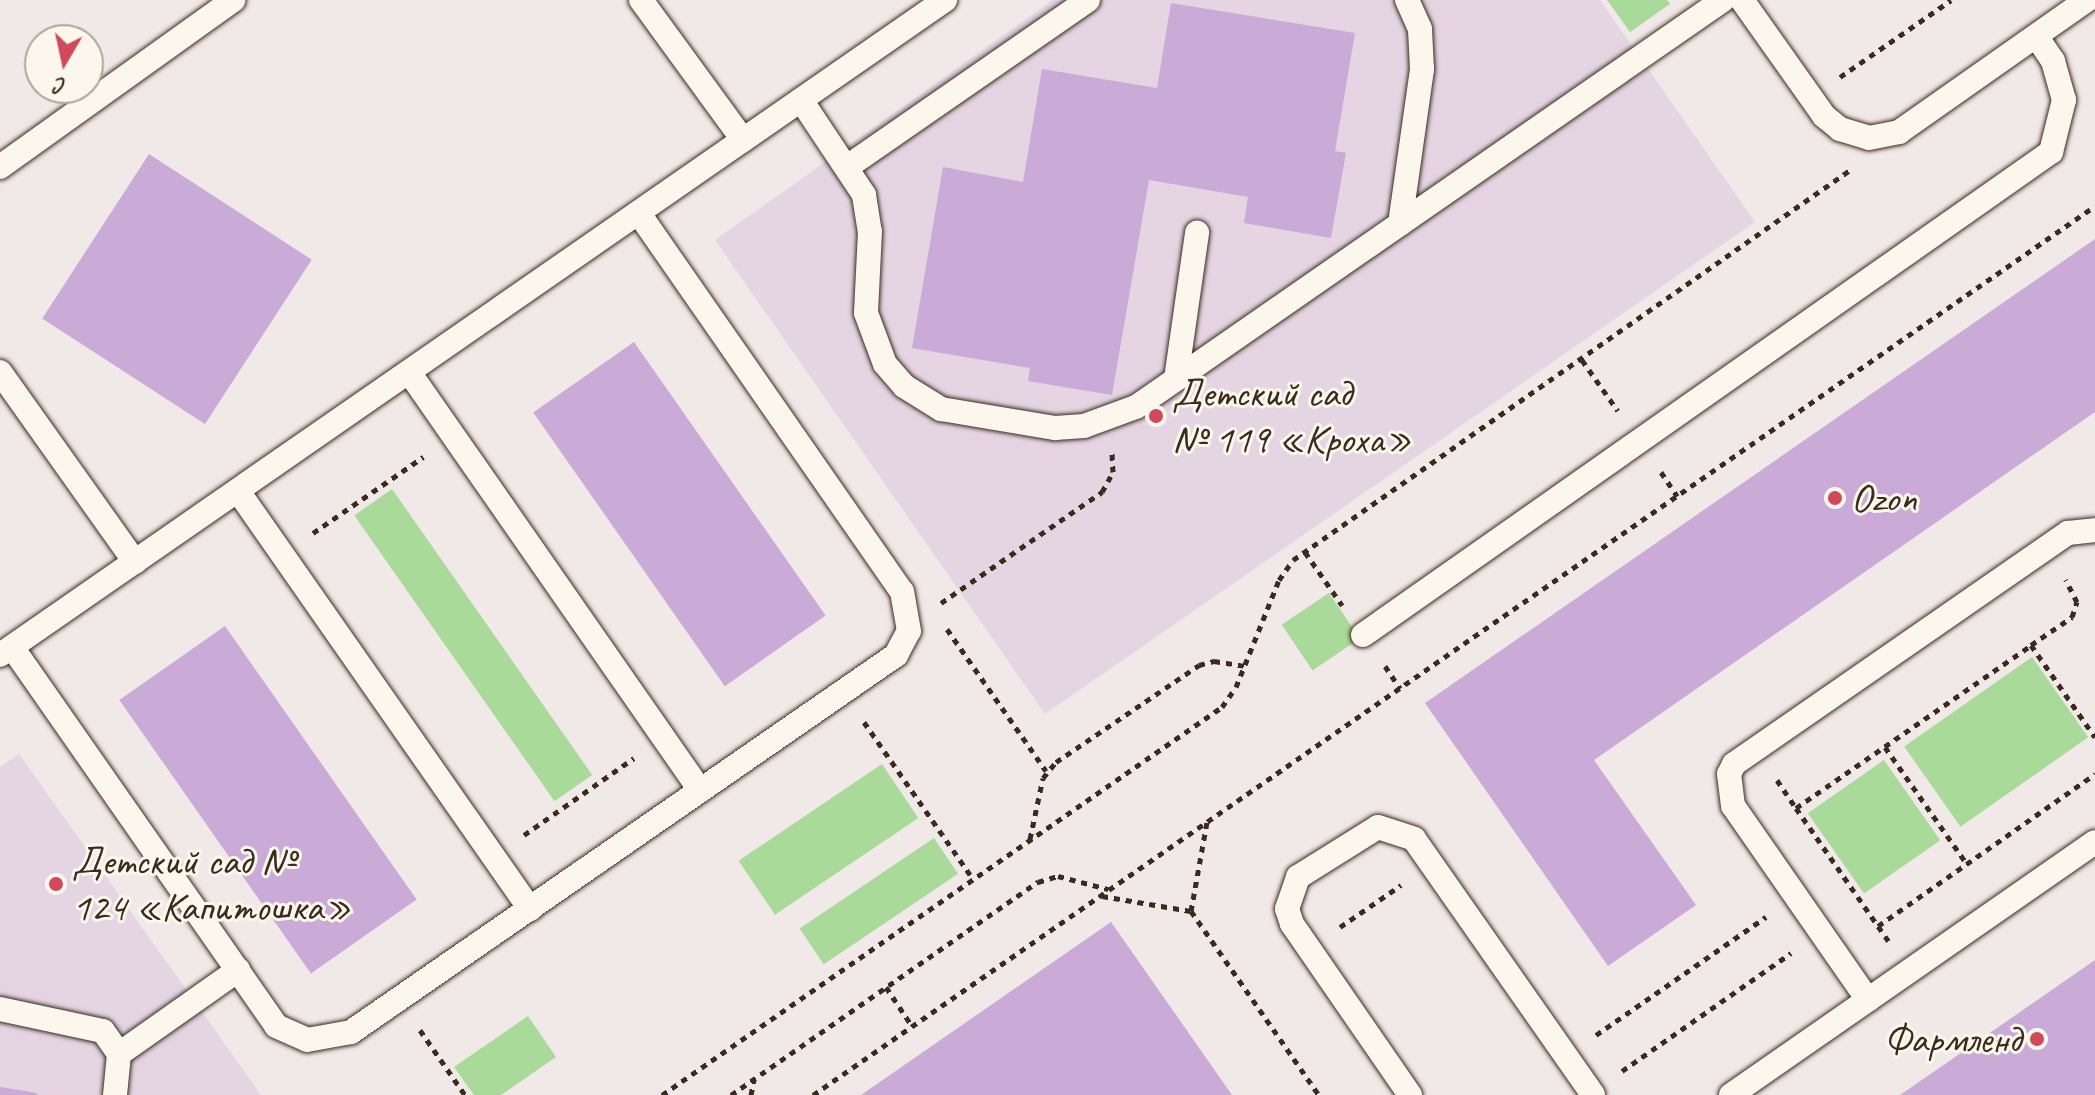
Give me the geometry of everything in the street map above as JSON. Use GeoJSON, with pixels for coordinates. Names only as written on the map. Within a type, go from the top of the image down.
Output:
{"type":"FeatureCollection","features":[{"type":"Feature","properties":{"kind":"lane"},"geometry":{"type":"LineString","coordinates":[[0,167],[233,0]]}},
{"type":"Feature","properties":{"kind":"lane"},"geometry":{"type":"LineString","coordinates":[[641,0],[743,140]]}},
{"type":"Feature","properties":{"kind":"lane"},"geometry":{"type":"LineString","coordinates":[[639,213],[902,592],[909,611],[903,644],[842,692],[398,1000],[338,1039],[307,1040],[276,1026],[6,651],[945,0]]}},
{"type":"Feature","properties":{"kind":"lane"},"geometry":{"type":"LineString","coordinates":[[847,167],[1088,0]]}},
{"type":"Feature","properties":{"kind":"lane"},"geometry":{"type":"LineString","coordinates":[[1400,224],[1422,69],[1420,29],[1407,0]]}},
{"type":"Feature","properties":{"kind":"lane"},"geometry":{"type":"LineString","coordinates":[[801,100],[847,167],[869,211],[866,313],[885,364],[904,386],[941,409],[1055,428],[1103,421],[1176,379],[1723,0]]}},
{"type":"Feature","properties":{"kind":"lane"},"geometry":{"type":"LineString","coordinates":[[1742,0],[1811,97],[1840,129],[1869,138],[1899,132],[2087,0]]}},
{"type":"Feature","properties":{"kind":"lane"},"geometry":{"type":"LineString","coordinates":[[1363,635],[2051,152],[2064,100],[2053,61],[2036,36]]}},
{"type":"Feature","properties":{"kind":"lane"},"geometry":{"type":"LineString","coordinates":[[1176,379],[1197,233]]}},
{"type":"Feature","properties":{"kind":"lane"},"geometry":{"type":"LineString","coordinates":[[0,372],[135,562]]}},
{"type":"Feature","properties":{"kind":"lane"},"geometry":{"type":"LineString","coordinates":[[409,372],[700,790]]}},
{"type":"Feature","properties":{"kind":"lane"},"geometry":{"type":"LineString","coordinates":[[238,491],[530,909]]}},
{"type":"Feature","properties":{"kind":"lane"},"geometry":{"type":"LineString","coordinates":[[1868,1000],[1728,791],[1734,764],[2068,533],[2095,530]]}},
{"type":"Feature","properties":{"kind":"lane"},"geometry":{"type":"LineString","coordinates":[[1410,1095],[1309,949],[1287,909],[1298,877],[1378,827],[1404,832],[1432,864],[1592,1094]]}},
{"type":"Feature","properties":{"kind":"lane"},"geometry":{"type":"LineString","coordinates":[[1731,1095],[2095,842]]}},
{"type":"Feature","properties":{"kind":"lane"},"geometry":{"type":"LineString","coordinates":[[119,1054],[238,970]]}},
{"type":"Feature","properties":{"kind":"lane"},"geometry":{"type":"LineString","coordinates":[[0,1009],[94,1026],[110,1037],[119,1054],[115,1095]]}},
{"type":"Feature","properties":{"kind":"path"},"geometry":{"type":"LineString","coordinates":[[1811,97],[1951,0]]}},
{"type":"Feature","properties":{"kind":"path"},"geometry":{"type":"LineString","coordinates":[[662,1095],[1222,707],[1245,666],[1279,580],[1305,552],[1830,188],[1851,169],[1869,138]]}},
{"type":"Feature","properties":{"kind":"path"},"geometry":{"type":"LineString","coordinates":[[813,1095],[2095,206]]}},
{"type":"Feature","properties":{"kind":"path"},"geometry":{"type":"LineString","coordinates":[[933,609],[1102,492],[1113,472],[1103,421]]}},
{"type":"Feature","properties":{"kind":"path"},"geometry":{"type":"LineString","coordinates":[[283,554],[453,436]]}},
{"type":"Feature","properties":{"kind":"path"},"geometry":{"type":"LineString","coordinates":[[1796,808],[2031,645],[2076,609],[2072,589],[2044,549]]}},
{"type":"Feature","properties":{"kind":"path"},"geometry":{"type":"LineString","coordinates":[[1305,552],[1363,635]]}},
{"type":"Feature","properties":{"kind":"path"},"geometry":{"type":"LineString","coordinates":[[942,621],[1046,771]]}},
{"type":"Feature","properties":{"kind":"path"},"geometry":{"type":"LineString","coordinates":[[2031,645],[2095,737]]}},
{"type":"Feature","properties":{"kind":"path"},"geometry":{"type":"LineString","coordinates":[[1030,840],[1046,771],[1199,665],[1214,661],[1245,666]]}},
{"type":"Feature","properties":{"kind":"path"},"geometry":{"type":"LineString","coordinates":[[842,692],[973,879]]}},
{"type":"Feature","properties":{"kind":"path"},"geometry":{"type":"LineString","coordinates":[[493,856],[664,737]]}},
{"type":"Feature","properties":{"kind":"path"},"geometry":{"type":"LineString","coordinates":[[1885,746],[1967,864]]}},
{"type":"Feature","properties":{"kind":"path"},"geometry":{"type":"LineString","coordinates":[[1755,749],[1909,971]]}},
{"type":"Feature","properties":{"kind":"path"},"geometry":{"type":"LineString","coordinates":[[1878,926],[2095,774]]}},
{"type":"Feature","properties":{"kind":"path"},"geometry":{"type":"LineString","coordinates":[[1207,822],[1191,911],[1319,1095]]}},
{"type":"Feature","properties":{"kind":"path"},"geometry":{"type":"LineString","coordinates":[[1309,949],[1432,864]]}},
{"type":"Feature","properties":{"kind":"path"},"geometry":{"type":"LineString","coordinates":[[731,1095],[1050,877],[1109,889]]}},
{"type":"Feature","properties":{"kind":"path"},"geometry":{"type":"LineString","coordinates":[[1101,895],[1191,911]]}},
{"type":"Feature","properties":{"kind":"path"},"geometry":{"type":"LineString","coordinates":[[1565,1056],[1796,896]]}},
{"type":"Feature","properties":{"kind":"path"},"geometry":{"type":"LineString","coordinates":[[1592,1094],[1822,932]]}},
{"type":"Feature","properties":{"kind":"path"},"geometry":{"type":"LineString","coordinates":[[886,987],[912,1026]]}},
{"type":"Feature","properties":{"kind":"path"},"geometry":{"type":"LineString","coordinates":[[398,1000],[465,1095]]}},
{"type":"Feature","properties":{"kind":"path"},"geometry":{"type":"LineString","coordinates":[[751,1095],[754,1079]]}},
{"type":"Feature","properties":{"kind":"shaded area","name":"Детский сад № 119 «Кроха»"},"geometry":{"type":"Polygon","coordinates":[[[1053,0],[1600,0],[1755,222],[1045,714],[715,240],[1053,0]]]}},
{"type":"Feature","properties":{"kind":"shaded area","name":"Детский сад № 124 «Капитошка»"},"geometry":{"type":"Polygon","coordinates":[[[19,754],[261,1095],[0,1095],[0,767],[19,754]]]}},
{"type":"Feature","properties":{"kind":"green space"},"geometry":{"type":"Polygon","coordinates":[[[1607,0],[1667,0],[1670,4],[1630,32],[1607,0]]]}},
{"type":"Feature","properties":{"kind":"green space"},"geometry":{"type":"Polygon","coordinates":[[[392,489],[592,775],[554,801],[354,515],[392,489]]]}},
{"type":"Feature","properties":{"kind":"green space"},"geometry":{"type":"Polygon","coordinates":[[[1329,593],[1360,639],[1313,670],[1282,625],[1329,593]]]}},
{"type":"Feature","properties":{"kind":"green space"},"geometry":{"type":"Polygon","coordinates":[[[2032,657],[2088,737],[1960,827],[1904,746],[2032,657]]]}},
{"type":"Feature","properties":{"kind":"green space"},"geometry":{"type":"Polygon","coordinates":[[[1884,760],[1940,840],[1864,894],[1808,813],[1884,760]]]}},
{"type":"Feature","properties":{"kind":"green space"},"geometry":{"type":"Polygon","coordinates":[[[882,764],[918,818],[775,915],[739,861],[882,764]]]}},
{"type":"Feature","properties":{"kind":"green space"},"geometry":{"type":"Polygon","coordinates":[[[934,838],[958,874],[824,964],[800,929],[934,838]]]}},
{"type":"Feature","properties":{"kind":"green space"},"geometry":{"type":"Polygon","coordinates":[[[528,1016],[556,1057],[501,1095],[474,1095],[454,1067],[528,1016]]]}},
{"type":"Feature","properties":{"kind":"building"},"geometry":{"type":"Polygon","coordinates":[[[1171,3],[1355,33],[1335,151],[1346,153],[1331,238],[1244,223],[1248,197],[1149,180],[1112,395],[1028,381],[1030,368],[912,348],[943,167],[1023,182],[1042,69],[1157,88],[1171,3]]]}},
{"type":"Feature","properties":{"kind":"building"},"geometry":{"type":"Polygon","coordinates":[[[149,154],[312,260],[205,424],[42,318],[149,154]]]}},
{"type":"Feature","properties":{"kind":"building"},"geometry":{"type":"Polygon","coordinates":[[[2095,239],[2095,412],[1594,760],[1696,905],[1608,966],[1425,703],[2095,239]]]}},
{"type":"Feature","properties":{"kind":"building"},"geometry":{"type":"Polygon","coordinates":[[[634,342],[826,616],[725,686],[533,413],[634,342]]]}},
{"type":"Feature","properties":{"kind":"building"},"geometry":{"type":"Polygon","coordinates":[[[225,626],[417,900],[311,974],[119,700],[225,626]]]}},
{"type":"Feature","properties":{"kind":"building"},"geometry":{"type":"Polygon","coordinates":[[[1111,922],[1232,1095],[861,1095],[1111,922]]]}},
{"type":"Feature","properties":{"kind":"building"},"geometry":{"type":"Polygon","coordinates":[[[2095,960],[2095,1095],[1900,1095],[1945,1064],[2095,960]]]}},
{"type":"Feature","properties":{"kind":"building"},"geometry":{"type":"Polygon","coordinates":[[[0,1087],[37,1093],[37,1095],[0,1095],[0,1087]]]}},
{"type":"Feature","properties":{"kind":"place","name":"Детский сад № 119 «Кроха»"},"geometry":{"type":"Point","coordinates":[1156,416]}},
{"type":"Feature","properties":{"kind":"place","name":"Ozon"},"geometry":{"type":"Point","coordinates":[1835,498]}},
{"type":"Feature","properties":{"kind":"place","name":"Детский сад № 124 «Капитошка»"},"geometry":{"type":"Point","coordinates":[56,884]}},
{"type":"Feature","properties":{"kind":"place","name":"Фармленд"},"geometry":{"type":"Point","coordinates":[2037,1039]}}]}
